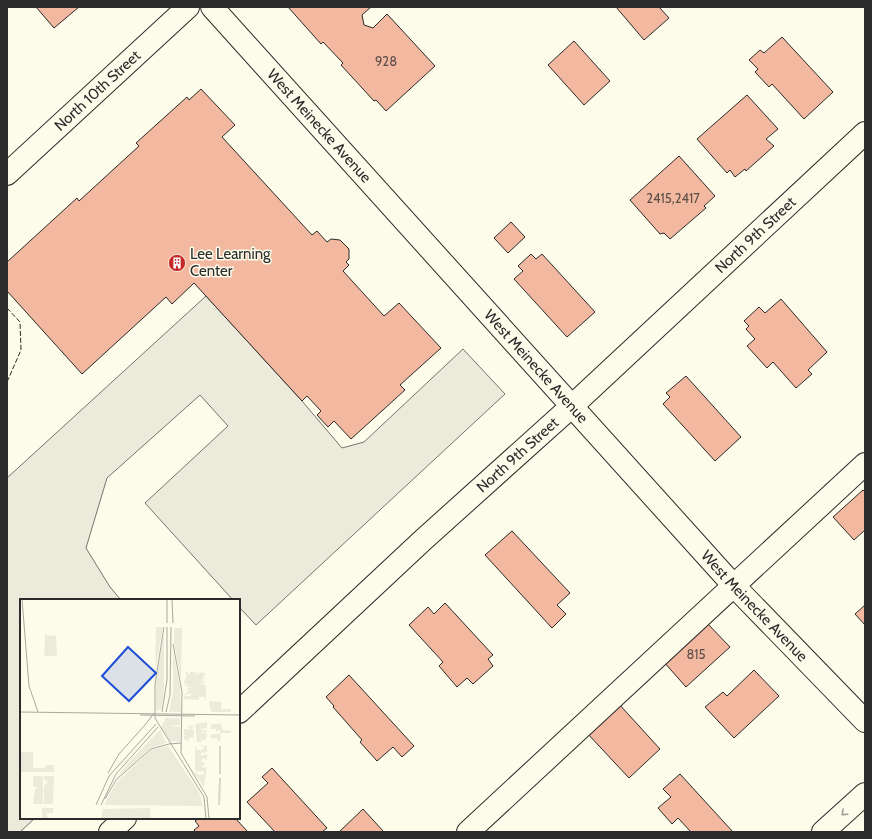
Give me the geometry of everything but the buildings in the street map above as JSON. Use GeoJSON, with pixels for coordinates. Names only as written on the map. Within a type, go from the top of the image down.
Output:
{"type":"FeatureCollection","features":[{"type":"Feature","properties":{"kind":"street","name":"North 10th Street"},"geometry":{"type":"LineString","coordinates":[[7,174],[188,7]]}},
{"type":"Feature","properties":{"kind":"street","name":"West Meinecke Avenue"},"geometry":{"type":"LineString","coordinates":[[212,7],[734,586],[865,721]]}},
{"type":"Feature","properties":{"kind":"street","name":"North 9th Street"},"geometry":{"type":"LineString","coordinates":[[240,711],[423,540],[572,406],[865,133]]}},
{"type":"Feature","properties":{"kind":"street"},"geometry":{"type":"LineString","coordinates":[[468,832],[865,464]]}},
{"type":"Feature","properties":{"kind":"street"},"geometry":{"type":"LineString","coordinates":[[823,832],[865,794]]}},
{"type":"Feature","properties":{"kind":"street"},"geometry":{"type":"LineString","coordinates":[[110,832],[124,819]]}},
{"type":"Feature","properties":{"kind":"shaded area"},"geometry":{"type":"Polygon","coordinates":[[[206,296],[302,401],[342,448],[364,442],[463,349],[505,394],[256,625],[240,608],[240,599],[232,599],[145,503],[228,426],[200,395],[107,478],[86,548],[110,587],[120,599],[20,599],[20,819],[34,819],[20,832],[7,832],[7,478],[206,296]]]}},
{"type":"Feature","properties":{"kind":"fence"},"geometry":{"type":"LineString","coordinates":[[7,308],[20,322],[21,350],[7,382]]}},
{"type":"Feature","properties":{"kind":"place","name":"Lee Learning Center"},"geometry":{"type":"Point","coordinates":[177,263]}}]}
